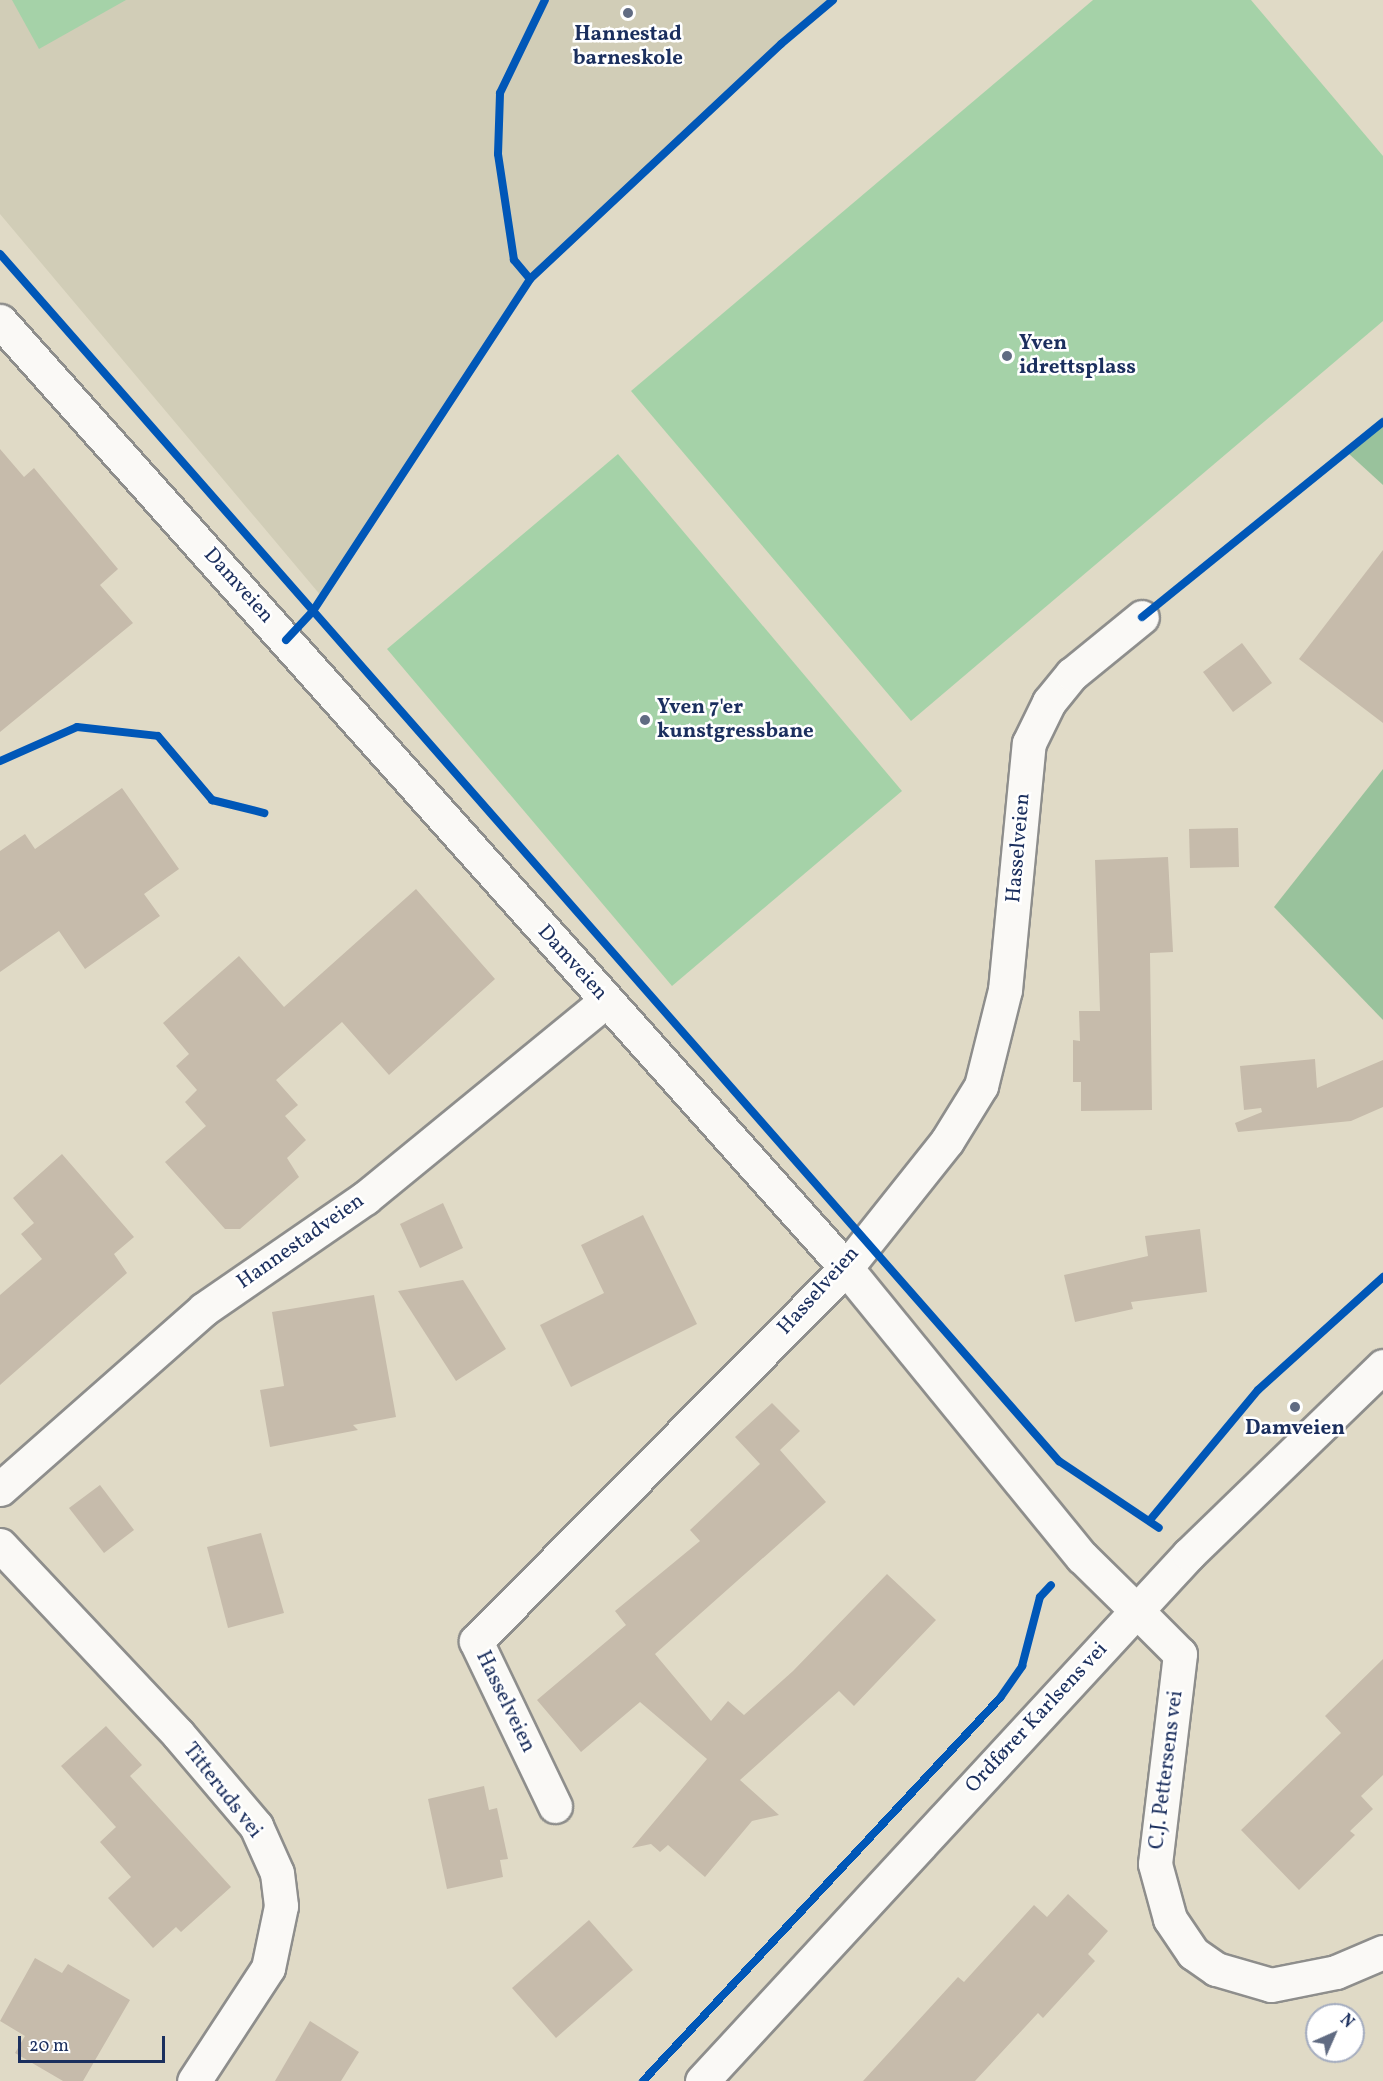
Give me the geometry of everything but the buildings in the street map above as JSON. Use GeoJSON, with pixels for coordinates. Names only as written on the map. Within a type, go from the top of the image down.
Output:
{"type":"FeatureCollection","features":[{"type":"Feature","properties":{"kind":"street","name":"Damveien"},"geometry":{"type":"LineString","coordinates":[[0,321],[846,1268],[1082,1557],[1136,1610]]}},
{"type":"Feature","properties":{"kind":"street","name":"Hasselveien"},"geometry":{"type":"LineString","coordinates":[[555,1806],[476,1641],[846,1268],[947,1141],[981,1086],[1005,990],[1029,743],[1049,702],[1072,674],[1142,617]]}},
{"type":"Feature","properties":{"kind":"street","name":"Hannestadveien"},"geometry":{"type":"LineString","coordinates":[[0,1489],[204,1309],[365,1198],[606,1000]]}},
{"type":"Feature","properties":{"kind":"street","name":"Ordfører Karlsens vei"},"geometry":{"type":"LineString","coordinates":[[702,2081],[1136,1610],[1383,1366]]}},
{"type":"Feature","properties":{"kind":"street","name":"Titteruds vei"},"geometry":{"type":"LineString","coordinates":[[0,1545],[178,1734],[256,1826],[277,1873],[281,1906],[268,1968],[194,2081]]}},
{"type":"Feature","properties":{"kind":"street","name":"C.J. Pettersens vei"},"geometry":{"type":"LineString","coordinates":[[1136,1610],[1180,1654],[1155,1864],[1170,1919],[1193,1953],[1216,1969],[1271,1984],[1336,1972],[1383,1952]]}},
{"type":"Feature","properties":{"kind":"shaded area"},"geometry":{"type":"Polygon","coordinates":[[[0,0],[833,0],[781,44],[530,279],[322,597],[0,214],[0,0]]]}},
{"type":"Feature","properties":{"kind":"green space"},"geometry":{"type":"Polygon","coordinates":[[[12,0],[126,0],[39,49],[12,0]]]}},
{"type":"Feature","properties":{"kind":"green space","name":"Yven idrettsplass"},"geometry":{"type":"Polygon","coordinates":[[[1093,0],[1251,0],[1383,156],[1383,321],[911,721],[631,391],[1093,0]]]}},
{"type":"Feature","properties":{"kind":"green space"},"geometry":{"type":"Polygon","coordinates":[[[1383,425],[1383,485],[1348,453],[1383,425]]]}},
{"type":"Feature","properties":{"kind":"green space","name":"Yven 7'er kunstgressbane"},"geometry":{"type":"Polygon","coordinates":[[[618,454],[902,791],[672,986],[387,649],[618,454]]]}},
{"type":"Feature","properties":{"kind":"green space"},"geometry":{"type":"Polygon","coordinates":[[[1383,769],[1383,1020],[1274,907],[1383,769]]]}},
{"type":"Feature","properties":{"kind":"cycle path"},"geometry":{"type":"LineString","coordinates":[[530,279],[514,260],[498,154],[500,93],[545,0]]}},
{"type":"Feature","properties":{"kind":"cycle path"},"geometry":{"type":"LineString","coordinates":[[286,640],[313,611],[530,279],[781,44],[833,0]]}},
{"type":"Feature","properties":{"kind":"cycle path"},"geometry":{"type":"LineString","coordinates":[[0,254],[1059,1461],[1159,1528]]}},
{"type":"Feature","properties":{"kind":"cycle path"},"geometry":{"type":"LineString","coordinates":[[1142,617],[1383,422]]}},
{"type":"Feature","properties":{"kind":"cycle path"},"geometry":{"type":"LineString","coordinates":[[0,761],[77,727],[158,736],[212,800],[264,813]]}},
{"type":"Feature","properties":{"kind":"cycle path"},"geometry":{"type":"LineString","coordinates":[[1150,1520],[1258,1390],[1383,1277]]}},
{"type":"Feature","properties":{"kind":"cycle path"},"geometry":{"type":"LineString","coordinates":[[643,2081],[1000,1698],[1022,1666],[1040,1597],[1051,1585]]}},
{"type":"Feature","properties":{"kind":"place","name":"Hannestad barneskole"},"geometry":{"type":"Point","coordinates":[628,13]}},
{"type":"Feature","properties":{"kind":"place","name":"Yven idrettsplass"},"geometry":{"type":"Point","coordinates":[1007,356]}},
{"type":"Feature","properties":{"kind":"place","name":"Yven 7'er kunstgressbane"},"geometry":{"type":"Point","coordinates":[645,720]}},
{"type":"Feature","properties":{"kind":"place","name":"Damveien"},"geometry":{"type":"Point","coordinates":[1295,1407]}}]}
